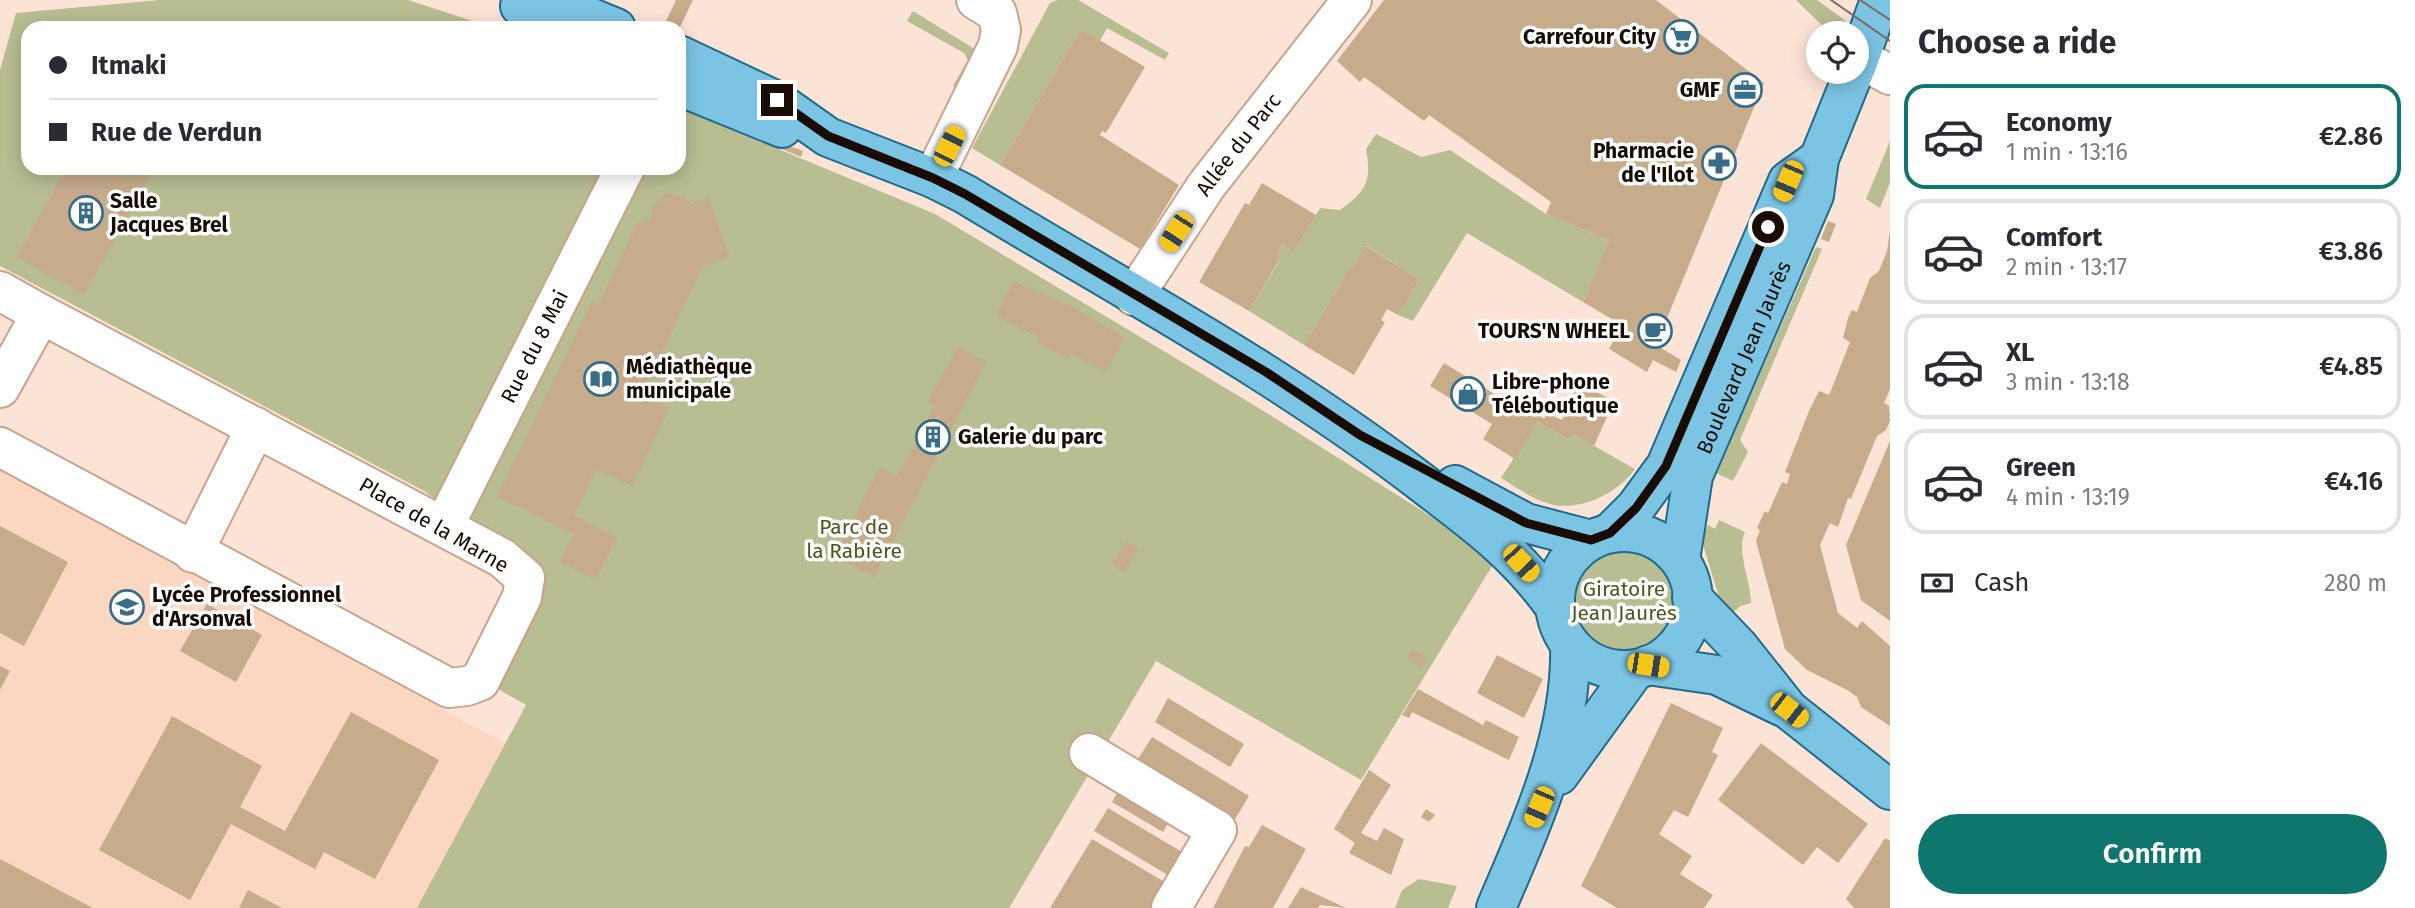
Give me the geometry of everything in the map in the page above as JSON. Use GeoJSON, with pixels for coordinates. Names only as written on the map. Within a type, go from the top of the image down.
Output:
{"type":"FeatureCollection","features":[{"type":"Feature","properties":{"kind":"main road","name":"Boulevard Jean Jaurès"},"geometry":{"type":"LineString","coordinates":[[1869,49],[1880,0]]}},
{"type":"Feature","properties":{"kind":"main road"},"geometry":{"type":"LineString","coordinates":[[513,3],[545,21]]}},
{"type":"Feature","properties":{"kind":"main road"},"geometry":{"type":"LineString","coordinates":[[513,3],[577,12],[599,21]]}},
{"type":"Feature","properties":{"kind":"main road"},"geometry":{"type":"LineString","coordinates":[[686,58],[777,100],[828,136],[933,178],[1266,372],[1360,435],[1508,549],[1555,607]]}},
{"type":"Feature","properties":{"kind":"main road","name":"Boulevard Jean Jaurès"},"geometry":{"type":"LineString","coordinates":[[1680,560],[1693,476],[1814,195],[1819,159],[1856,84]]}},
{"type":"Feature","properties":{"kind":"main road"},"geometry":{"type":"LineString","coordinates":[[686,89],[802,136],[828,136]]}},
{"type":"Feature","properties":{"kind":"main road","name":"Boulevard Jean Jaurès"},"geometry":{"type":"LineString","coordinates":[[1600,536],[1636,508],[1666,466],[1788,181],[1819,159]]}},
{"type":"Feature","properties":{"kind":"main road"},"geometry":{"type":"LineString","coordinates":[[1360,435],[1526,523],[1600,536],[1630,530],[1648,534],[1680,560],[1689,578],[1692,598],[1683,637],[1669,654],[1641,667],[1579,744],[1539,807]]}},
{"type":"Feature","properties":{"kind":"main road"},"geometry":{"type":"LineString","coordinates":[[1600,536],[1563,567],[1556,586],[1555,607],[1560,626],[1570,644],[1601,667],[1641,667],[1717,676],[1789,710],[1890,790]]}},
{"type":"Feature","properties":{"kind":"main road"},"geometry":{"type":"LineString","coordinates":[[1692,598],[1739,647],[1789,710]]}},
{"type":"Feature","properties":{"kind":"main road"},"geometry":{"type":"LineString","coordinates":[[1496,908],[1539,807],[1571,676],[1570,644]]}},
{"type":"Feature","properties":{"kind":"street"},"geometry":{"type":"LineString","coordinates":[[933,178],[998,46],[1001,30],[997,13],[976,0]]}},
{"type":"Feature","properties":{"kind":"street","name":"Allée du Parc"},"geometry":{"type":"LineString","coordinates":[[1134,296],[1206,186],[1352,0]]}},
{"type":"Feature","properties":{"kind":"street","name":"Rue du 8 Mai"},"geometry":{"type":"LineString","coordinates":[[444,526],[621,175]]}},
{"type":"Feature","properties":{"kind":"street","name":"Place de la Marne"},"geometry":{"type":"LineString","coordinates":[[0,291],[502,558],[525,579],[522,597],[480,681],[449,688],[193,553],[0,447]]}},
{"type":"Feature","properties":{"kind":"street"},"geometry":{"type":"LineString","coordinates":[[0,388],[41,314]]}},
{"type":"Feature","properties":{"kind":"street"},"geometry":{"type":"LineString","coordinates":[[193,553],[256,428]]}},
{"type":"Feature","properties":{"kind":"street"},"geometry":{"type":"LineString","coordinates":[[1089,753],[1217,830],[1171,908]]}},
{"type":"Feature","properties":{"kind":"shaded area","name":"Lycée Professionnel d'Arsonval"},"geometry":{"type":"Polygon","coordinates":[[[0,469],[506,744],[417,908],[0,908],[0,469]]]}},
{"type":"Feature","properties":{"kind":"green space","name":"Parc de la Rabière"},"geometry":{"type":"Polygon","coordinates":[[[160,0],[408,0],[472,21],[21,21],[21,175],[686,175],[686,111],[935,214],[1267,413],[1497,558],[1361,780],[1156,661],[1009,908],[417,908],[526,705],[491,685],[532,607],[482,534],[424,491],[0,266],[0,70],[16,13],[160,0]]]}},
{"type":"Feature","properties":{"kind":"green space"},"geometry":{"type":"Polygon","coordinates":[[[1057,0],[1078,0],[1169,53],[1165,60],[1107,28],[1100,41],[1081,29],[1000,165],[972,148],[1050,3],[1057,0]]]}},
{"type":"Feature","properties":{"kind":"green space"},"geometry":{"type":"Polygon","coordinates":[[[1796,0],[1817,0],[1846,21],[1818,21],[1796,0]]]}},
{"type":"Feature","properties":{"kind":"green space"},"geometry":{"type":"Polygon","coordinates":[[[913,11],[981,53],[961,92],[953,86],[968,60],[964,53],[907,21],[913,11]]]}},
{"type":"Feature","properties":{"kind":"green space"},"geometry":{"type":"Polygon","coordinates":[[[1376,134],[1421,157],[1450,150],[1546,214],[1609,240],[1583,302],[1467,233],[1413,321],[1398,315],[1420,279],[1367,246],[1353,268],[1350,267],[1304,345],[1249,311],[1280,260],[1276,256],[1282,245],[1294,252],[1320,208],[1340,210],[1361,191],[1368,170],[1366,149],[1376,134]]]}},
{"type":"Feature","properties":{"kind":"green space"},"geometry":{"type":"Polygon","coordinates":[[[1890,141],[1890,182],[1880,208],[1866,199],[1890,141]]]}},
{"type":"Feature","properties":{"kind":"green space"},"geometry":{"type":"Polygon","coordinates":[[[1816,247],[1822,249],[1740,440],[1748,452],[1733,481],[1716,473],[1816,247]]]}},
{"type":"Feature","properties":{"kind":"green space"},"geometry":{"type":"Polygon","coordinates":[[[1537,422],[1570,440],[1573,434],[1635,469],[1620,485],[1589,502],[1565,506],[1533,498],[1501,478],[1537,422]]]}},
{"type":"Feature","properties":{"kind":"green space"},"geometry":{"type":"Polygon","coordinates":[[[1719,520],[1745,532],[1742,548],[1751,603],[1740,606],[1730,616],[1722,607],[1701,538],[1708,525],[1715,529],[1719,520]]]}},
{"type":"Feature","properties":{"kind":"green space","name":"Giratoire Jean Jaurès"},"geometry":{"type":"Polygon","coordinates":[[[1624,549],[1644,553],[1661,564],[1672,581],[1676,601],[1672,621],[1661,638],[1644,649],[1624,653],[1604,649],[1587,638],[1576,621],[1572,601],[1576,581],[1587,564],[1604,553],[1624,549]]]}},
{"type":"Feature","properties":{"kind":"green space"},"geometry":{"type":"Polygon","coordinates":[[[1419,879],[1457,886],[1448,908],[1395,908],[1402,890],[1419,879]]]}},
{"type":"Feature","properties":{"kind":"building"},"geometry":{"type":"Polygon","coordinates":[[[676,0],[693,0],[683,21],[666,21],[676,0]]]}},
{"type":"Feature","properties":{"kind":"building"},"geometry":{"type":"Polygon","coordinates":[[[1384,0],[1656,0],[1764,83],[1656,345],[1681,360],[1676,372],[1653,360],[1647,372],[1609,349],[1622,325],[1583,302],[1609,240],[1546,214],[1551,202],[1429,115],[1424,121],[1364,77],[1360,82],[1337,61],[1384,0]]]}},
{"type":"Feature","properties":{"kind":"building"},"geometry":{"type":"Polygon","coordinates":[[[1081,29],[1145,67],[1106,133],[1102,131],[1100,135],[1179,185],[1140,249],[1000,165],[1081,29]]]}},
{"type":"Feature","properties":{"kind":"building"},"geometry":{"type":"Polygon","coordinates":[[[784,144],[803,151],[801,157],[782,149],[784,144]]]}},
{"type":"Feature","properties":{"kind":"building","name":"Salle Jacques Brel"},"geometry":{"type":"Polygon","coordinates":[[[62,175],[151,175],[84,295],[17,257],[62,175]]]}},
{"type":"Feature","properties":{"kind":"building"},"geometry":{"type":"Polygon","coordinates":[[[1262,183],[1316,215],[1294,252],[1282,245],[1276,256],[1280,259],[1249,311],[1199,282],[1245,203],[1249,205],[1262,183]]]}},
{"type":"Feature","properties":{"kind":"building","name":"Médiathèque municipale"},"geometry":{"type":"Polygon","coordinates":[[[666,193],[683,196],[691,204],[709,198],[729,256],[702,267],[642,395],[669,408],[632,486],[596,469],[574,515],[617,537],[596,579],[560,562],[574,534],[497,497],[592,301],[599,304],[637,224],[652,218],[653,206],[666,193]]]}},
{"type":"Feature","properties":{"kind":"building"},"geometry":{"type":"Polygon","coordinates":[[[1828,221],[1836,224],[1829,242],[1821,239],[1828,221]]]}},
{"type":"Feature","properties":{"kind":"building"},"geometry":{"type":"Polygon","coordinates":[[[1890,230],[1890,389],[1884,403],[1889,406],[1890,421],[1886,430],[1877,436],[1851,499],[1848,498],[1838,527],[1830,523],[1820,545],[1838,613],[1857,628],[1862,621],[1890,646],[1890,726],[1861,707],[1857,697],[1849,691],[1807,670],[1785,649],[1756,541],[1760,530],[1757,528],[1765,511],[1768,513],[1782,482],[1787,484],[1790,474],[1785,472],[1819,391],[1829,395],[1850,342],[1843,338],[1848,318],[1852,310],[1857,312],[1870,278],[1879,271],[1887,251],[1890,230]]]}},
{"type":"Feature","properties":{"kind":"building"},"geometry":{"type":"Polygon","coordinates":[[[1366,246],[1420,279],[1398,315],[1387,309],[1381,320],[1385,322],[1354,375],[1304,345],[1350,267],[1353,268],[1366,246]]]}},
{"type":"Feature","properties":{"kind":"building"},"geometry":{"type":"Polygon","coordinates":[[[1014,281],[1072,307],[1124,337],[1106,372],[1071,354],[1068,359],[1036,343],[1039,337],[996,316],[1014,281]]]}},
{"type":"Feature","properties":{"kind":"building","name":"Galerie du parc"},"geometry":{"type":"Polygon","coordinates":[[[958,347],[986,362],[874,577],[834,556],[880,468],[897,477],[935,406],[928,402],[958,347]]]}},
{"type":"Feature","properties":{"kind":"building"},"geometry":{"type":"Polygon","coordinates":[[[1444,363],[1506,401],[1509,396],[1522,404],[1526,396],[1536,401],[1531,409],[1544,419],[1548,414],[1562,420],[1579,383],[1614,401],[1594,446],[1573,434],[1570,440],[1537,422],[1515,459],[1483,439],[1492,424],[1430,386],[1444,363]]]}},
{"type":"Feature","properties":{"kind":"building"},"geometry":{"type":"Polygon","coordinates":[[[1890,441],[1890,621],[1861,600],[1846,545],[1890,441]]]}},
{"type":"Feature","properties":{"kind":"building"},"geometry":{"type":"Polygon","coordinates":[[[0,526],[68,562],[24,646],[0,633],[0,526]]]}},
{"type":"Feature","properties":{"kind":"building"},"geometry":{"type":"Polygon","coordinates":[[[1126,542],[1138,549],[1124,572],[1112,564],[1126,542]]]}},
{"type":"Feature","properties":{"kind":"building"},"geometry":{"type":"Polygon","coordinates":[[[207,604],[262,635],[236,682],[180,651],[207,604]]]}},
{"type":"Feature","properties":{"kind":"building"},"geometry":{"type":"Polygon","coordinates":[[[1412,649],[1427,658],[1422,667],[1407,658],[1412,649]]]}},
{"type":"Feature","properties":{"kind":"building"},"geometry":{"type":"Polygon","coordinates":[[[1497,655],[1543,679],[1524,718],[1477,693],[1497,655]]]}},
{"type":"Feature","properties":{"kind":"building"},"geometry":{"type":"Polygon","coordinates":[[[0,666],[10,671],[0,690],[0,666]]]}},
{"type":"Feature","properties":{"kind":"building"},"geometry":{"type":"Polygon","coordinates":[[[1418,689],[1483,725],[1486,720],[1519,737],[1509,760],[1412,712],[1409,718],[1402,715],[1418,689]]]}},
{"type":"Feature","properties":{"kind":"building"},"geometry":{"type":"Polygon","coordinates":[[[1168,698],[1244,744],[1230,767],[1155,722],[1168,698]]]}},
{"type":"Feature","properties":{"kind":"building"},"geometry":{"type":"Polygon","coordinates":[[[1671,703],[1723,728],[1712,752],[1718,755],[1688,817],[1674,810],[1659,834],[1692,856],[1680,874],[1713,895],[1704,908],[1617,908],[1581,886],[1671,703]]]}},
{"type":"Feature","properties":{"kind":"building"},"geometry":{"type":"Polygon","coordinates":[[[351,712],[439,760],[375,879],[324,852],[315,869],[231,824],[190,900],[99,850],[172,716],[262,766],[240,807],[285,831],[351,712]]]}},
{"type":"Feature","properties":{"kind":"building"},"geometry":{"type":"Polygon","coordinates":[[[1152,737],[1249,796],[1234,821],[1136,762],[1152,737]]]}},
{"type":"Feature","properties":{"kind":"building"},"geometry":{"type":"Polygon","coordinates":[[[1761,743],[1868,824],[1838,863],[1817,847],[1803,865],[1718,800],[1761,743]]]}},
{"type":"Feature","properties":{"kind":"building"},"geometry":{"type":"Polygon","coordinates":[[[1369,770],[1391,785],[1361,833],[1377,841],[1384,828],[1404,839],[1391,875],[1349,853],[1355,843],[1334,829],[1369,770]]]}},
{"type":"Feature","properties":{"kind":"building"},"geometry":{"type":"Polygon","coordinates":[[[1120,788],[1171,818],[1163,832],[1112,802],[1120,788]]]}},
{"type":"Feature","properties":{"kind":"building"},"geometry":{"type":"Polygon","coordinates":[[[1108,808],[1187,855],[1173,878],[1094,831],[1108,808]]]}},
{"type":"Feature","properties":{"kind":"building"},"geometry":{"type":"Polygon","coordinates":[[[1426,809],[1435,815],[1429,822],[1421,817],[1426,809]]]}},
{"type":"Feature","properties":{"kind":"building"},"geometry":{"type":"Polygon","coordinates":[[[1262,825],[1306,849],[1273,908],[1213,908],[1245,846],[1249,847],[1262,825]]]}},
{"type":"Feature","properties":{"kind":"building"},"geometry":{"type":"Polygon","coordinates":[[[1885,838],[1890,841],[1890,908],[1854,908],[1846,899],[1885,838]]]}},
{"type":"Feature","properties":{"kind":"building"},"geometry":{"type":"Polygon","coordinates":[[[1092,839],[1168,884],[1154,908],[1050,908],[1092,839]]]}},
{"type":"Feature","properties":{"kind":"building"},"geometry":{"type":"Polygon","coordinates":[[[0,859],[93,908],[0,908],[0,859]]]}},
{"type":"Feature","properties":{"kind":"building"},"geometry":{"type":"Polygon","coordinates":[[[1301,887],[1346,908],[1320,905],[1318,908],[1288,908],[1301,887]]]}},
{"type":"Feature","properties":{"kind":"building"},"geometry":{"type":"Polygon","coordinates":[[[248,890],[282,908],[239,908],[248,890]]]}},
{"type":"Feature","properties":{"kind":"tram line"},"geometry":{"type":"LineString","coordinates":[[1831,0],[1890,41]]}},
{"type":"Feature","properties":{"kind":"tram line"},"geometry":{"type":"LineString","coordinates":[[1860,0],[1890,20]]}},
{"type":"Feature","properties":{"kind":"place","name":"Carrefour City"},"geometry":{"type":"Point","coordinates":[1681,37]}},
{"type":"Feature","properties":{"kind":"place","name":"GMF"},"geometry":{"type":"Point","coordinates":[1745,90]}},
{"type":"Feature","properties":{"kind":"place","name":"Pharmacie de l'Ilot"},"geometry":{"type":"Point","coordinates":[1719,163]}},
{"type":"Feature","properties":{"kind":"place","name":"Salle Jacques Brel"},"geometry":{"type":"Point","coordinates":[86,213]}},
{"type":"Feature","properties":{"kind":"place","name":"TOURS'N WHEEL"},"geometry":{"type":"Point","coordinates":[1655,331]}},
{"type":"Feature","properties":{"kind":"place","name":"Médiathèque municipale"},"geometry":{"type":"Point","coordinates":[601,379]}},
{"type":"Feature","properties":{"kind":"place","name":"Libre-phone Téléboutique"},"geometry":{"type":"Point","coordinates":[1468,394]}},
{"type":"Feature","properties":{"kind":"place","name":"Galerie du parc"},"geometry":{"type":"Point","coordinates":[933,437]}},
{"type":"Feature","properties":{"kind":"place","name":"Lycée Professionnel d'Arsonval"},"geometry":{"type":"Point","coordinates":[127,607]}},
{"type":"Feature","properties":{"kind":"route"},"geometry":{"type":"LineString","coordinates":[[777,100],[828,136],[933,178],[965,194],[1266,372],[1360,435],[1526,523],[1591,540],[1610,533],[1636,508],[1666,466],[1768,227]]}}]}
